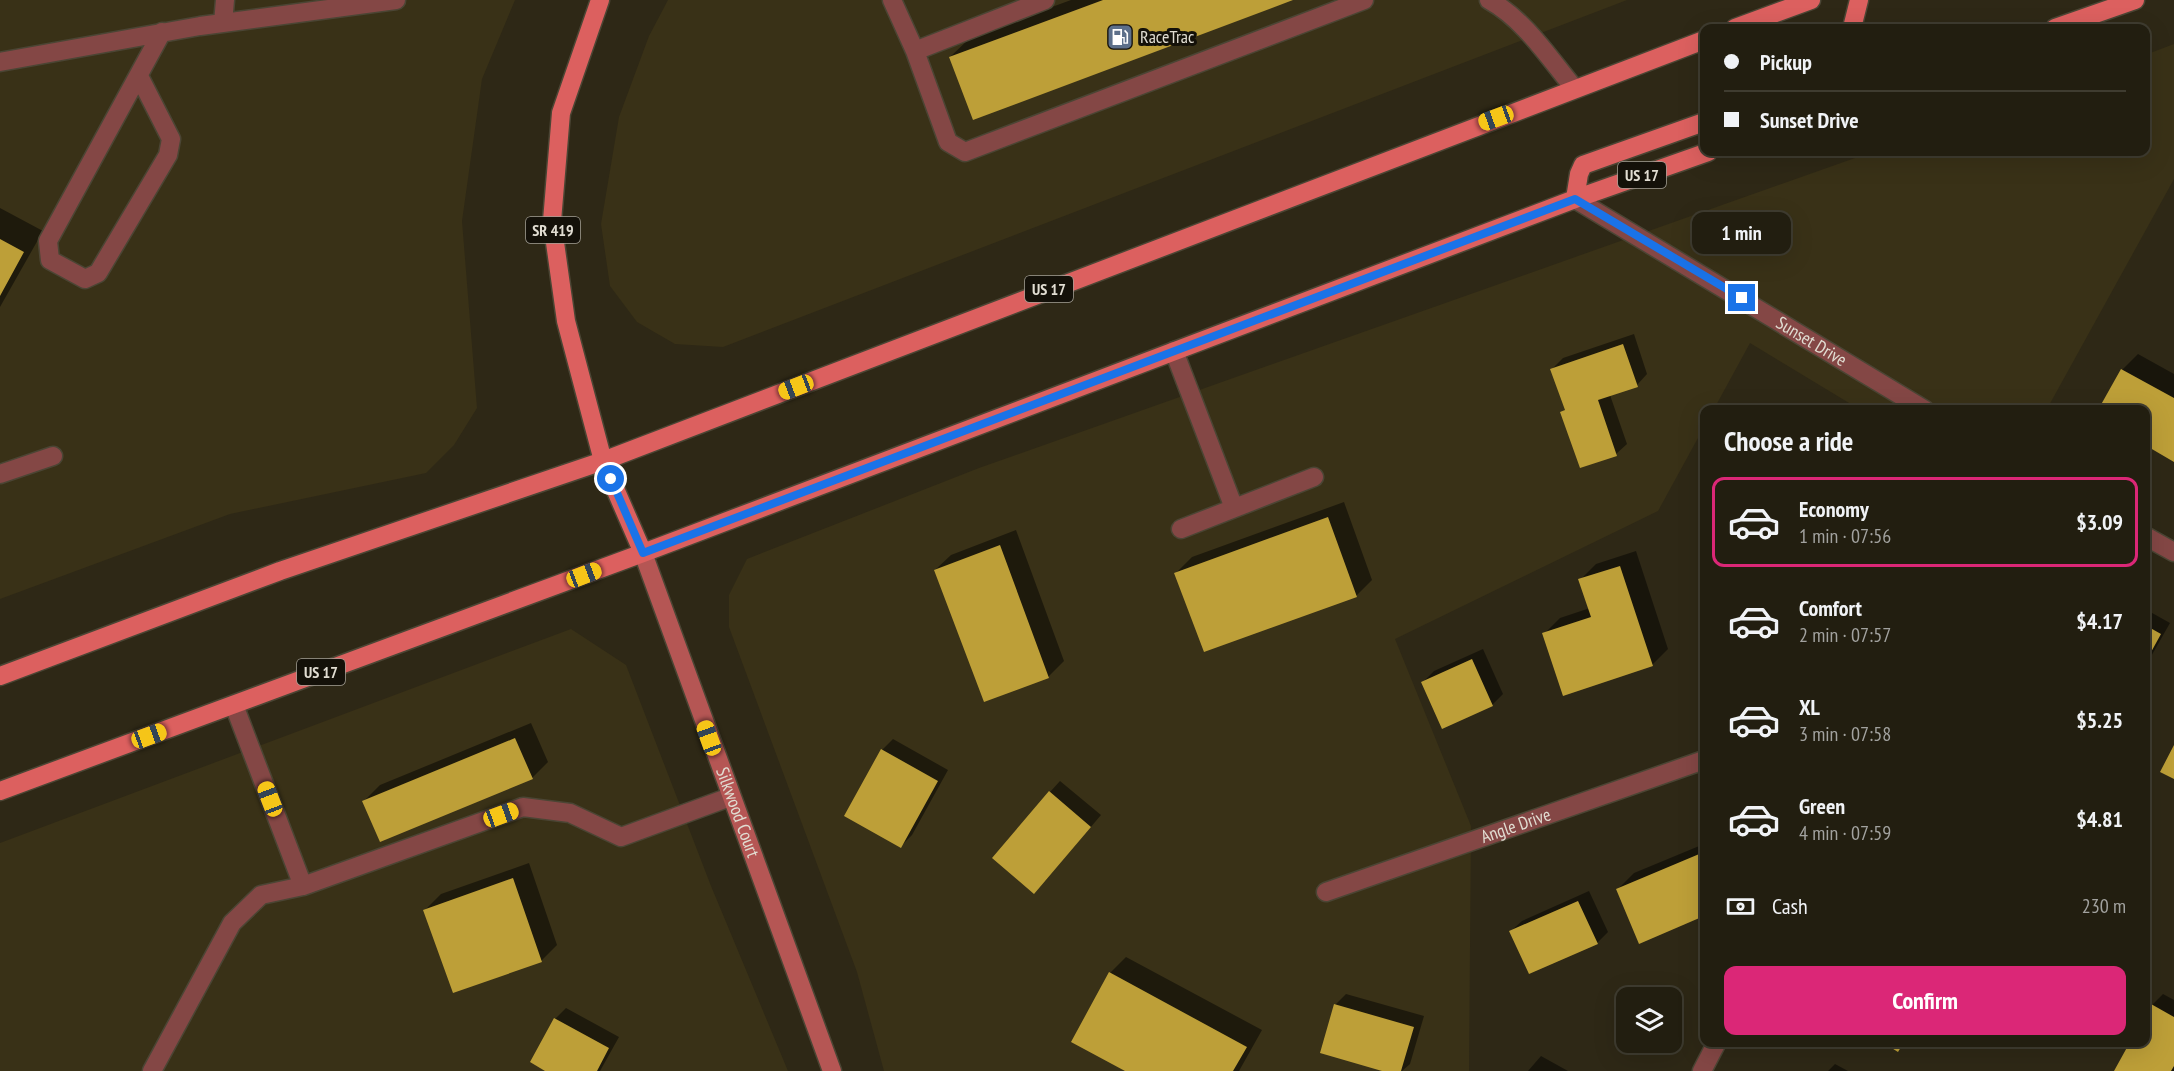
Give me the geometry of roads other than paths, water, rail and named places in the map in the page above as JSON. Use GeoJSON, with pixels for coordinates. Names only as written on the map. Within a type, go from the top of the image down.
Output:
{"type":"FeatureCollection","features":[{"type":"Feature","properties":{"kind":"main road","name":"SR 419"},"geometry":{"type":"LineString","coordinates":[[600,0],[561,113],[552,221],[566,321],[603,461],[643,553]]}},
{"type":"Feature","properties":{"kind":"main road"},"geometry":{"type":"LineString","coordinates":[[1746,24],[1811,0]]}},
{"type":"Feature","properties":{"kind":"main road"},"geometry":{"type":"LineString","coordinates":[[1853,24],[1859,0]]}},
{"type":"Feature","properties":{"kind":"main road"},"geometry":{"type":"LineString","coordinates":[[2066,24],[2135,0]]}},
{"type":"Feature","properties":{"kind":"main road","name":"US 17"},"geometry":{"type":"LineString","coordinates":[[0,676],[280,571],[603,461],[1700,41]]}},
{"type":"Feature","properties":{"kind":"main road"},"geometry":{"type":"LineString","coordinates":[[1575,199],[1579,174],[1583,165],[1700,123]]}},
{"type":"Feature","properties":{"kind":"main road","name":"US 17"},"geometry":{"type":"LineString","coordinates":[[0,791],[643,553],[1575,199],[1700,155]]}},
{"type":"Feature","properties":{"kind":"main road","name":"Silkwood Court"},"geometry":{"type":"LineString","coordinates":[[643,553],[730,797],[832,1071]]}},
{"type":"Feature","properties":{"kind":"street"},"geometry":{"type":"LineString","coordinates":[[223,23],[225,0]]}},
{"type":"Feature","properties":{"kind":"street"},"geometry":{"type":"LineString","coordinates":[[0,62],[162,32],[396,0]]}},
{"type":"Feature","properties":{"kind":"street"},"geometry":{"type":"LineString","coordinates":[[892,0],[915,51],[948,142],[965,152],[1364,0]]}},
{"type":"Feature","properties":{"kind":"street"},"geometry":{"type":"LineString","coordinates":[[915,51],[1046,0]]}},
{"type":"Feature","properties":{"kind":"street"},"geometry":{"type":"LineString","coordinates":[[1489,0],[1503,8],[1520,23],[1574,88]]}},
{"type":"Feature","properties":{"kind":"street"},"geometry":{"type":"LineString","coordinates":[[138,76],[171,139],[168,154],[98,273],[85,279],[50,260],[48,241],[138,76],[162,32]]}},
{"type":"Feature","properties":{"kind":"street","name":"Sunset Drive"},"geometry":{"type":"LineString","coordinates":[[1575,199],[1917,405]]}},
{"type":"Feature","properties":{"kind":"street"},"geometry":{"type":"LineString","coordinates":[[1174,351],[1234,508]]}},
{"type":"Feature","properties":{"kind":"street"},"geometry":{"type":"LineString","coordinates":[[0,474],[53,456]]}},
{"type":"Feature","properties":{"kind":"street"},"geometry":{"type":"LineString","coordinates":[[1181,529],[1314,477]]}},
{"type":"Feature","properties":{"kind":"street"},"geometry":{"type":"LineString","coordinates":[[2150,539],[2174,552]]}},
{"type":"Feature","properties":{"kind":"street"},"geometry":{"type":"LineString","coordinates":[[234,705],[303,886]]}},
{"type":"Feature","properties":{"kind":"street","name":"Angle Drive"},"geometry":{"type":"LineString","coordinates":[[1326,892],[1700,761]]}},
{"type":"Feature","properties":{"kind":"street"},"geometry":{"type":"LineString","coordinates":[[152,1071],[232,923],[261,895],[303,886],[523,807],[570,813],[621,837],[730,797]]}},
{"type":"Feature","properties":{"kind":"street"},"geometry":{"type":"LineString","coordinates":[[1702,1071],[1714,1047]]}},
{"type":"Feature","properties":{"kind":"place","name":"RaceTrac"},"geometry":{"type":"Point","coordinates":[1120,37]}}]}
